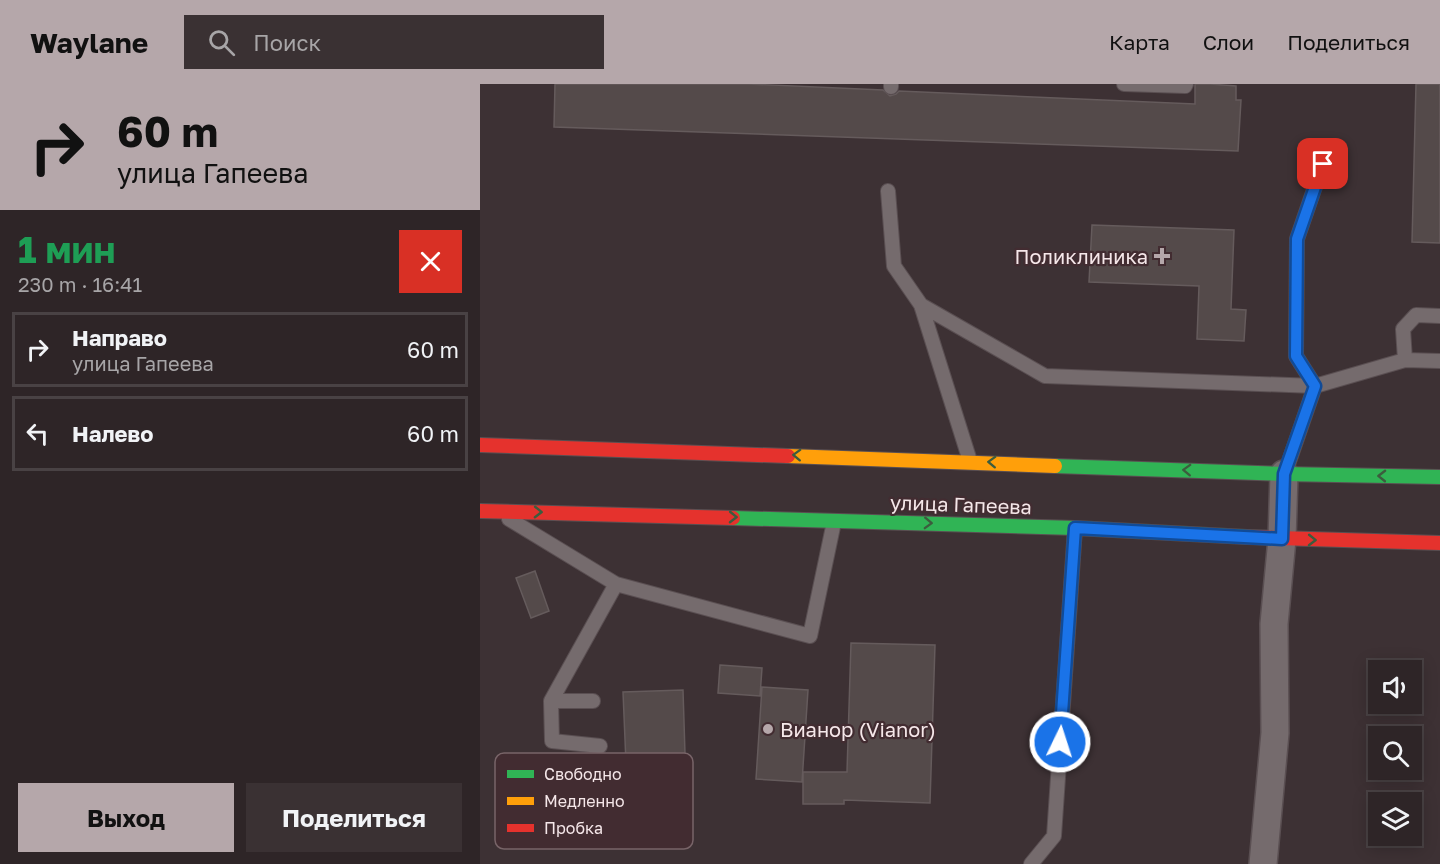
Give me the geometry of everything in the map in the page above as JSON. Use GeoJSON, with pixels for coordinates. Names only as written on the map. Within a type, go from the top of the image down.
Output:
{"type":"FeatureCollection","features":[{"type":"Feature","properties":{"kind":"highway"},"geometry":{"type":"LineString","coordinates":[[480,445],[1284,474],[1440,477]]}},
{"type":"Feature","properties":{"kind":"highway","name":"улица Гапеева"},"geometry":{"type":"LineString","coordinates":[[480,511],[1075,528],[1282,539],[1440,543]]}},
{"type":"Feature","properties":{"kind":"street"},"geometry":{"type":"LineString","coordinates":[[1263,864],[1275,733],[1274,624],[1282,539],[1284,474]]}},
{"type":"Feature","properties":{"kind":"lane"},"geometry":{"type":"LineString","coordinates":[[1124,84],[1185,86],[1186,84]]}},
{"type":"Feature","properties":{"kind":"lane"},"geometry":{"type":"LineString","coordinates":[[1315,386],[1296,356],[1297,239],[1329,146]]}},
{"type":"Feature","properties":{"kind":"lane"},"geometry":{"type":"LineString","coordinates":[[888,190],[894,266],[921,305],[970,461]]}},
{"type":"Feature","properties":{"kind":"lane"},"geometry":{"type":"LineString","coordinates":[[921,305],[1045,376],[1315,386],[1405,360],[1440,361]]}},
{"type":"Feature","properties":{"kind":"lane"},"geometry":{"type":"LineString","coordinates":[[1405,360],[1402,329],[1416,315],[1440,316]]}},
{"type":"Feature","properties":{"kind":"lane"},"geometry":{"type":"LineString","coordinates":[[1284,474],[1315,386]]}},
{"type":"Feature","properties":{"kind":"lane"},"geometry":{"type":"LineString","coordinates":[[496,511],[616,584],[810,636],[834,520]]}},
{"type":"Feature","properties":{"kind":"lane"},"geometry":{"type":"LineString","coordinates":[[1031,864],[1054,836],[1075,528]]}},
{"type":"Feature","properties":{"kind":"lane"},"geometry":{"type":"LineString","coordinates":[[600,746],[552,741],[551,701],[616,584]]}},
{"type":"Feature","properties":{"kind":"lane"},"geometry":{"type":"LineString","coordinates":[[551,701],[593,701]]}},
{"type":"Feature","properties":{"kind":"building"},"geometry":{"type":"Polygon","coordinates":[[[555,84],[748,84],[883,90],[890,96],[899,91],[1195,104],[1195,84],[1236,86],[1236,100],[1241,100],[1238,151],[554,127],[555,84]]]}},
{"type":"Feature","properties":{"kind":"building"},"geometry":{"type":"Polygon","coordinates":[[[1416,84],[1440,84],[1440,243],[1412,242],[1416,84]]]}},
{"type":"Feature","properties":{"kind":"building"},"geometry":{"type":"Polygon","coordinates":[[[1092,225],[1234,230],[1231,309],[1246,310],[1244,341],[1197,339],[1199,286],[1089,282],[1092,225]]]}},
{"type":"Feature","properties":{"kind":"building"},"geometry":{"type":"Polygon","coordinates":[[[535,571],[549,611],[531,618],[516,578],[535,571]]]}},
{"type":"Feature","properties":{"kind":"building"},"geometry":{"type":"Polygon","coordinates":[[[851,643],[935,645],[930,803],[844,800],[844,804],[803,804],[803,772],[847,772],[851,643]]]}},
{"type":"Feature","properties":{"kind":"building"},"geometry":{"type":"Polygon","coordinates":[[[720,665],[762,668],[760,696],[718,693],[720,665]]]}},
{"type":"Feature","properties":{"kind":"building"},"geometry":{"type":"Polygon","coordinates":[[[762,687],[808,690],[802,782],[756,779],[762,687]]]}},
{"type":"Feature","properties":{"kind":"building"},"geometry":{"type":"Polygon","coordinates":[[[683,690],[685,753],[626,753],[623,692],[683,690]]]}},
{"type":"Feature","properties":{"kind":"traffic: fast"},"geometry":{"type":"LineString","coordinates":[[1055,466],[1440,477]]}},
{"type":"Feature","properties":{"kind":"traffic: fast"},"geometry":{"type":"LineString","coordinates":[[733,518],[1075,528],[1247,537]]}},
{"type":"Feature","properties":{"kind":"traffic: slow"},"geometry":{"type":"LineString","coordinates":[[788,456],[1055,466]]}},
{"type":"Feature","properties":{"kind":"traffic: jam"},"geometry":{"type":"LineString","coordinates":[[480,445],[788,456]]}},
{"type":"Feature","properties":{"kind":"traffic: jam"},"geometry":{"type":"LineString","coordinates":[[480,511],[733,518]]}},
{"type":"Feature","properties":{"kind":"traffic: jam"},"geometry":{"type":"LineString","coordinates":[[1247,537],[1440,543]]}},
{"type":"Feature","properties":{"kind":"place","name":"Поликлиника"},"geometry":{"type":"Point","coordinates":[1162,256]}},
{"type":"Feature","properties":{"kind":"place","name":"Вианор (Vianor)"},"geometry":{"type":"Point","coordinates":[768,729]}},
{"type":"Feature","properties":{"kind":"route"},"geometry":{"type":"LineString","coordinates":[[1060,742],[1075,528],[1282,539],[1284,474],[1315,386],[1296,356],[1297,239],[1323,164]]}}]}
